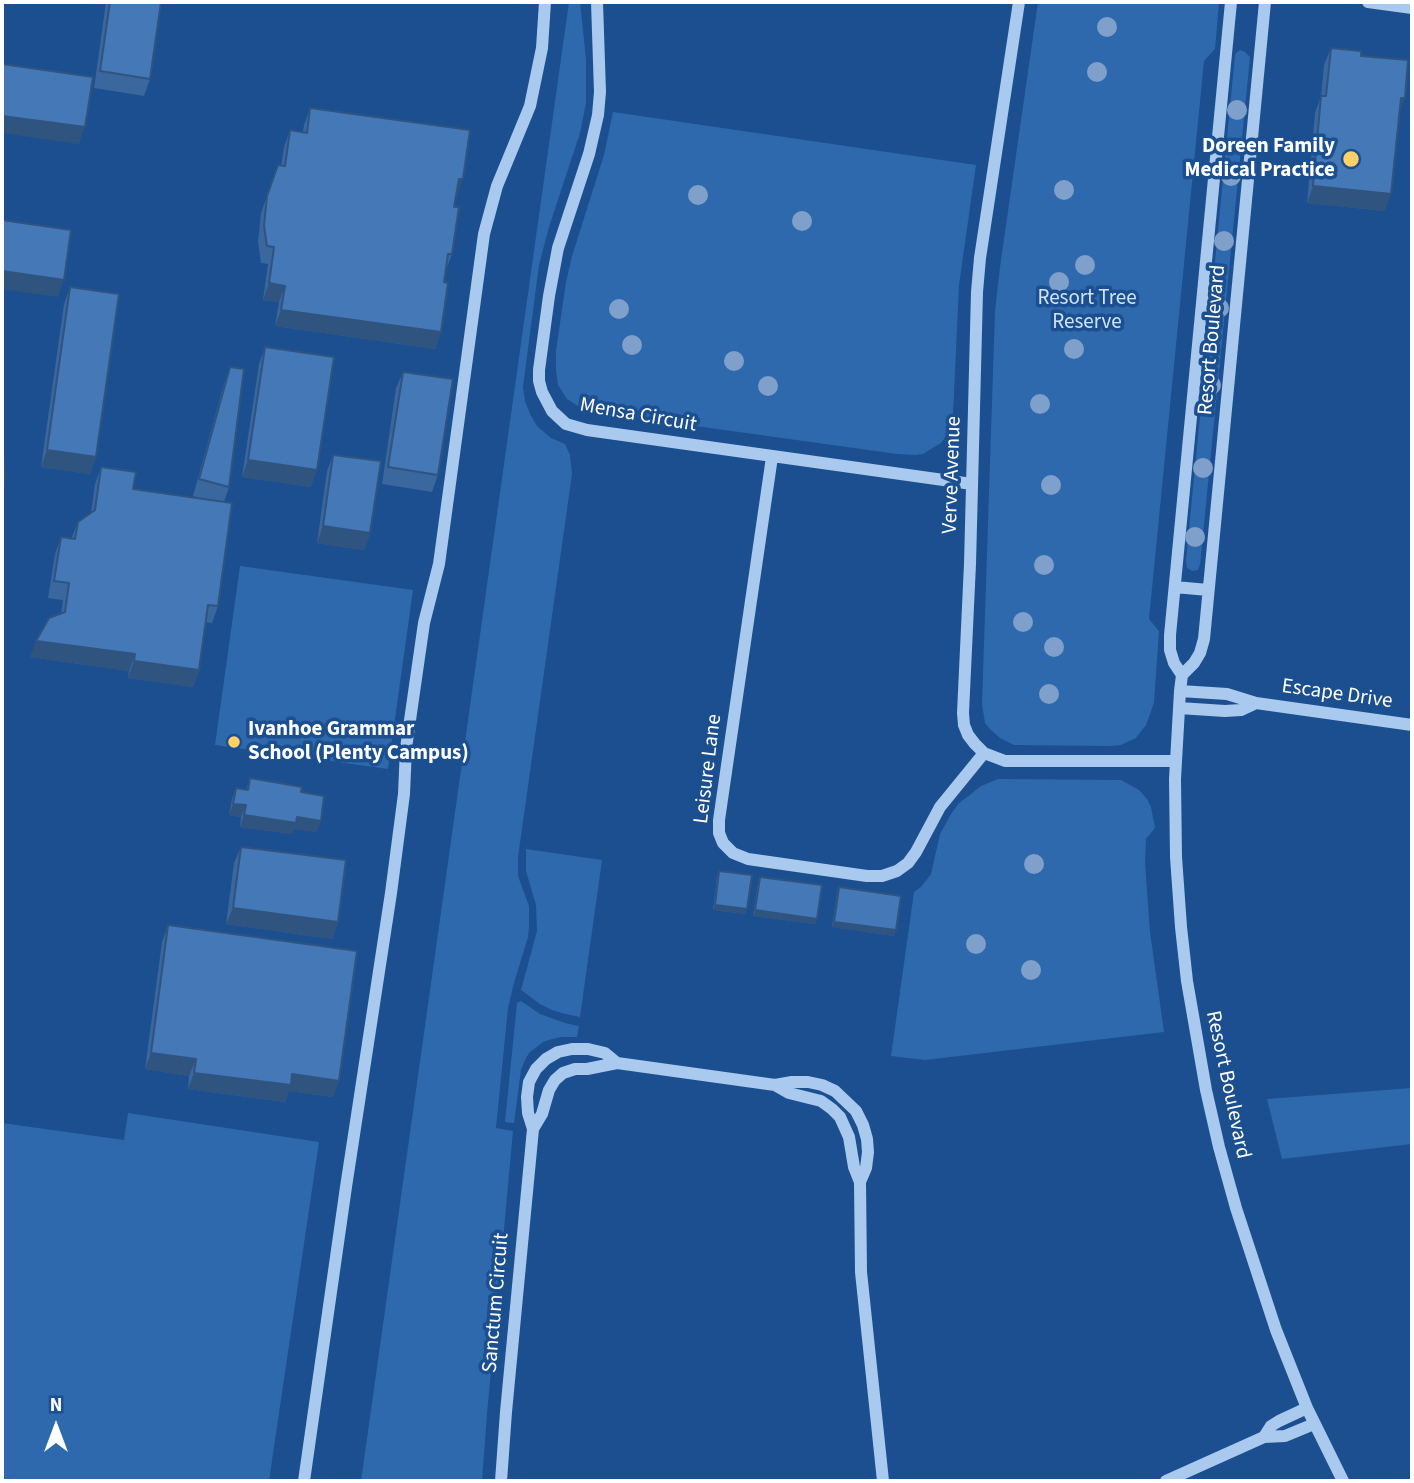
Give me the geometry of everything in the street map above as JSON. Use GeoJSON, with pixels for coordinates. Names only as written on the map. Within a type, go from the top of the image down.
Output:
{"type":"FeatureCollection","features":[{"type":"Feature","properties":{"kind":"street"},"geometry":{"type":"LineString","coordinates":[[303,1481],[391,893],[404,794],[406,748],[422,635],[439,564],[482,246],[497,186],[530,106],[542,48],[545,2]]}},
{"type":"Feature","properties":{"kind":"street","name":"Mensa Circuit"},"geometry":{"type":"LineString","coordinates":[[597,2],[600,92],[598,115],[589,154],[558,248],[539,370],[542,392],[552,411],[566,424],[580,428],[972,484]]}},
{"type":"Feature","properties":{"kind":"street","name":"Verve Avenue"},"geometry":{"type":"LineString","coordinates":[[984,753],[968,735],[962,713],[972,484],[975,321],[978,281],[1019,2]]}},
{"type":"Feature","properties":{"kind":"street","name":"Resort Boulevard"},"geometry":{"type":"LineString","coordinates":[[1182,675],[1170,650],[1231,2]]}},
{"type":"Feature","properties":{"kind":"street","name":"Resort Boulevard"},"geometry":{"type":"LineString","coordinates":[[1265,2],[1204,639],[1194,663],[1182,675],[1180,691],[1176,761],[1176,857],[1187,981],[1206,1090],[1225,1171],[1255,1270],[1291,1370],[1343,1481]]}},
{"type":"Feature","properties":{"kind":"street"},"geometry":{"type":"LineString","coordinates":[[1368,2],[1412,8]]}},
{"type":"Feature","properties":{"kind":"street","name":"Leisure Lane"},"geometry":{"type":"LineString","coordinates":[[772,457],[719,820],[719,833],[723,843],[733,853],[748,859],[867,876],[883,876],[897,872],[916,852],[940,807],[984,753]]}},
{"type":"Feature","properties":{"kind":"street"},"geometry":{"type":"LineString","coordinates":[[1175,587],[1208,590]]}},
{"type":"Feature","properties":{"kind":"street"},"geometry":{"type":"LineString","coordinates":[[1180,691],[1227,694],[1256,703]]}},
{"type":"Feature","properties":{"kind":"street"},"geometry":{"type":"LineString","coordinates":[[1179,708],[1241,710],[1256,703]]}},
{"type":"Feature","properties":{"kind":"street","name":"Escape Drive"},"geometry":{"type":"LineString","coordinates":[[1256,703],[1412,725]]}},
{"type":"Feature","properties":{"kind":"street"},"geometry":{"type":"LineString","coordinates":[[984,753],[1005,761],[1021,763],[1176,761]]}},
{"type":"Feature","properties":{"kind":"street","name":"Sanctum Circuit"},"geometry":{"type":"LineString","coordinates":[[501,1481],[533,1129],[528,1113],[529,1082],[536,1069],[558,1052],[588,1049],[605,1053],[617,1063]]}},
{"type":"Feature","properties":{"kind":"street","name":"Sanctum Circuit"},"geometry":{"type":"LineString","coordinates":[[533,1129],[542,1114],[549,1090],[563,1073],[617,1063],[775,1085],[808,1082],[835,1091],[856,1111],[863,1125],[868,1152],[866,1168],[860,1182],[861,1272],[883,1481]]}},
{"type":"Feature","properties":{"kind":"street"},"geometry":{"type":"LineString","coordinates":[[1264,1437],[1271,1426],[1307,1408]]}},
{"type":"Feature","properties":{"kind":"street"},"geometry":{"type":"LineString","coordinates":[[1166,1481],[1264,1437],[1285,1436],[1314,1424]]}},
{"type":"Feature","properties":{"kind":"green space"},"geometry":{"type":"Polygon","coordinates":[[[569,2],[580,2],[586,59],[586,103],[580,133],[539,265],[523,387],[525,401],[537,426],[551,438],[565,444],[570,455],[572,474],[518,857],[518,876],[529,906],[529,927],[508,1008],[496,1128],[513,1131],[482,1481],[361,1481],[569,2]]]}},
{"type":"Feature","properties":{"kind":"green space","name":"Resort Tree Reserve"},"geometry":{"type":"Polygon","coordinates":[[[1038,2],[1219,2],[1215,49],[1204,61],[1149,619],[1159,631],[1154,703],[1146,725],[1136,738],[1121,745],[1014,745],[1000,738],[985,723],[982,704],[995,311],[1038,2]]]}},
{"type":"Feature","properties":{"kind":"green space"},"geometry":{"type":"Polygon","coordinates":[[[1240,50],[1250,57],[1200,565],[1198,570],[1192,571],[1187,568],[1186,560],[1235,55],[1240,50]]]}},
{"type":"Feature","properties":{"kind":"green space"},"geometry":{"type":"Polygon","coordinates":[[[613,112],[976,165],[959,285],[953,415],[949,432],[941,443],[923,454],[897,454],[602,413],[581,408],[567,399],[558,385],[556,370],[556,351],[566,282],[604,155],[613,112]]]}},
{"type":"Feature","properties":{"kind":"green space"},"geometry":{"type":"Polygon","coordinates":[[[240,566],[413,590],[388,769],[215,745],[240,566]]]}},
{"type":"Feature","properties":{"kind":"green space"},"geometry":{"type":"Polygon","coordinates":[[[998,779],[1121,780],[1139,790],[1147,799],[1155,828],[1146,839],[1150,932],[1164,1032],[925,1060],[891,1056],[914,892],[931,874],[940,834],[959,803],[981,786],[998,779]]]}},
{"type":"Feature","properties":{"kind":"green space"},"geometry":{"type":"Polygon","coordinates":[[[526,849],[602,860],[580,1017],[552,1010],[521,990],[537,931],[536,905],[526,871],[526,849]]]}},
{"type":"Feature","properties":{"kind":"green space"},"geometry":{"type":"Polygon","coordinates":[[[521,1001],[540,1014],[579,1026],[577,1037],[561,1037],[543,1042],[529,1053],[521,1070],[514,1123],[505,1122],[517,1003],[521,1001]]]}},
{"type":"Feature","properties":{"kind":"green space"},"geometry":{"type":"Polygon","coordinates":[[[1412,1088],[1412,1144],[1282,1159],[1267,1099],[1412,1088]]]}},
{"type":"Feature","properties":{"kind":"green space"},"geometry":{"type":"Polygon","coordinates":[[[128,1113],[319,1142],[269,1481],[2,1481],[2,1123],[124,1140],[128,1113]]]}},
{"type":"Feature","properties":{"kind":"building"},"geometry":{"type":"Polygon","coordinates":[[[110,2],[161,2],[150,79],[100,71],[110,2]]]}},
{"type":"Feature","properties":{"kind":"building","name":"Doreen Family Medical Practice"},"geometry":{"type":"Polygon","coordinates":[[[1331,48],[1361,51],[1361,56],[1408,60],[1405,98],[1401,98],[1391,194],[1313,186],[1321,96],[1326,96],[1331,48]]]}},
{"type":"Feature","properties":{"kind":"building"},"geometry":{"type":"Polygon","coordinates":[[[2,64],[93,77],[85,127],[2,116],[2,64]]]}},
{"type":"Feature","properties":{"kind":"building"},"geometry":{"type":"Polygon","coordinates":[[[310,108],[470,130],[463,179],[459,179],[454,207],[459,207],[452,254],[448,254],[444,282],[448,283],[441,332],[281,310],[285,286],[269,283],[274,247],[267,246],[264,226],[267,196],[278,165],[285,166],[290,130],[307,133],[310,108]]]}},
{"type":"Feature","properties":{"kind":"building"},"geometry":{"type":"Polygon","coordinates":[[[2,220],[71,230],[64,280],[2,271],[2,220]]]}},
{"type":"Feature","properties":{"kind":"building"},"geometry":{"type":"Polygon","coordinates":[[[70,287],[119,294],[96,457],[47,450],[70,287]]]}},
{"type":"Feature","properties":{"kind":"building"},"geometry":{"type":"Polygon","coordinates":[[[265,347],[334,357],[317,470],[248,460],[265,347]]]}},
{"type":"Feature","properties":{"kind":"building"},"geometry":{"type":"Polygon","coordinates":[[[230,367],[244,369],[229,487],[199,479],[230,367]]]}},
{"type":"Feature","properties":{"kind":"building"},"geometry":{"type":"Polygon","coordinates":[[[403,372],[453,379],[438,475],[388,467],[403,372]]]}},
{"type":"Feature","properties":{"kind":"building"},"geometry":{"type":"Polygon","coordinates":[[[2,445],[5,473],[2,501],[2,445]]]}},
{"type":"Feature","properties":{"kind":"building"},"geometry":{"type":"Polygon","coordinates":[[[333,455],[381,461],[370,533],[323,526],[333,455]]]}},
{"type":"Feature","properties":{"kind":"building"},"geometry":{"type":"Polygon","coordinates":[[[101,467],[136,472],[133,489],[232,503],[218,606],[208,605],[199,670],[134,661],[135,654],[36,641],[49,618],[65,612],[69,583],[54,581],[61,537],[75,539],[78,522],[95,510],[101,467]]]}},
{"type":"Feature","properties":{"kind":"building"},"geometry":{"type":"Polygon","coordinates":[[[250,778],[302,787],[301,792],[324,796],[321,821],[297,817],[296,823],[244,815],[246,805],[233,804],[236,788],[248,790],[250,778]]]}},
{"type":"Feature","properties":{"kind":"building"},"geometry":{"type":"Polygon","coordinates":[[[241,847],[346,860],[338,922],[233,908],[241,847]]]}},
{"type":"Feature","properties":{"kind":"building"},"geometry":{"type":"Polygon","coordinates":[[[719,871],[752,875],[747,909],[715,905],[719,871]]]}},
{"type":"Feature","properties":{"kind":"building"},"geometry":{"type":"Polygon","coordinates":[[[760,877],[822,885],[817,919],[755,910],[760,877]]]}},
{"type":"Feature","properties":{"kind":"building"},"geometry":{"type":"Polygon","coordinates":[[[839,887],[901,896],[896,930],[834,922],[839,887]]]}},
{"type":"Feature","properties":{"kind":"building"},"geometry":{"type":"Polygon","coordinates":[[[168,925],[357,951],[339,1081],[292,1074],[291,1085],[194,1073],[196,1059],[151,1053],[168,925]]]}},
{"type":"Feature","properties":{"kind":"place","name":"Doreen Family Medical Practice"},"geometry":{"type":"Point","coordinates":[1351,159]}},
{"type":"Feature","properties":{"kind":"place","name":"Ivanhoe Grammar School (Plenty Campus)"},"geometry":{"type":"Point","coordinates":[234,742]}}]}
